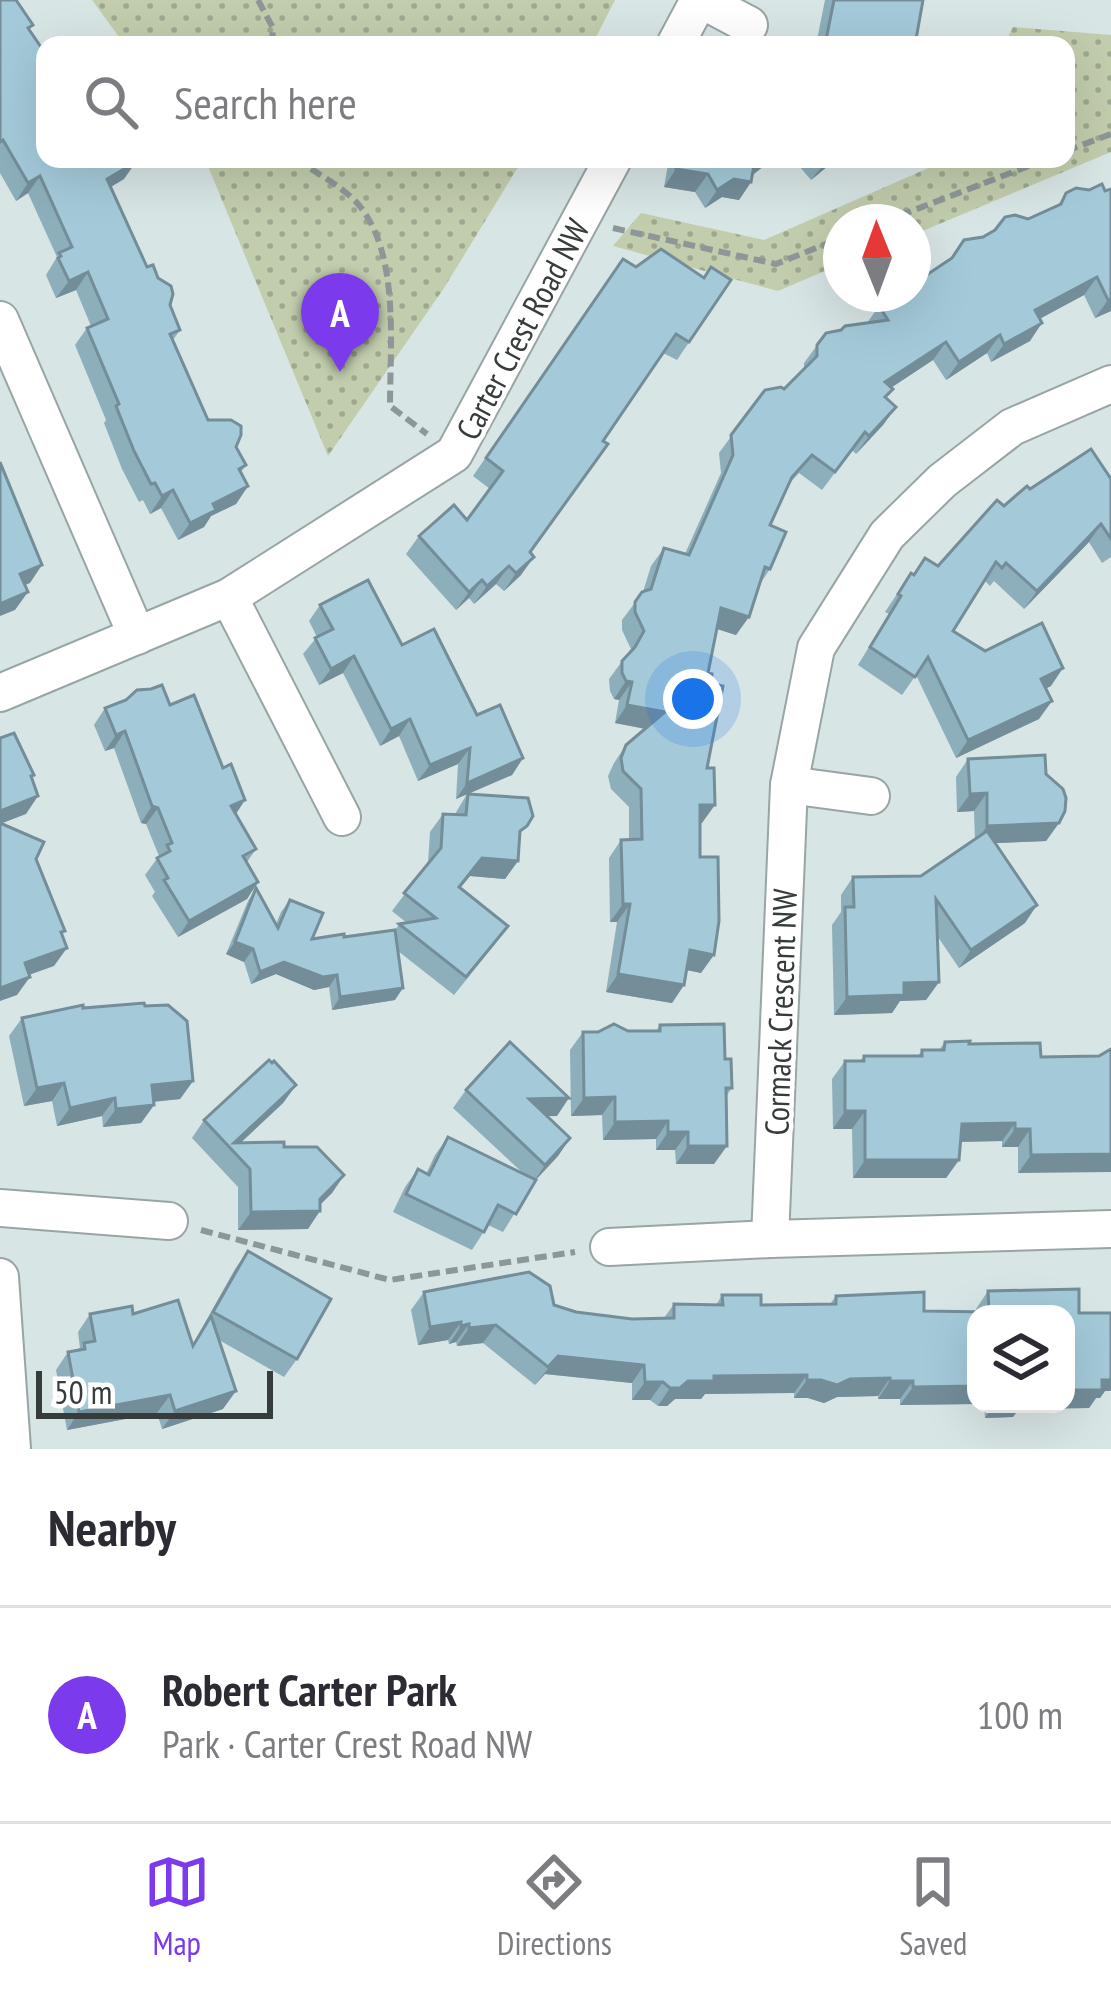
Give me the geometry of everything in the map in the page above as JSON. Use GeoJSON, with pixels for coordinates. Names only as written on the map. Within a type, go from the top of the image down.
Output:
{"type":"FeatureCollection","features":[{"type":"Feature","properties":{"kind":"street"},"geometry":{"type":"LineString","coordinates":[[680,36],[700,0],[748,25]]}},
{"type":"Feature","properties":{"kind":"street","name":"Carter Crest Road NW"},"geometry":{"type":"LineString","coordinates":[[0,693],[230,597],[454,454],[608,168]]}},
{"type":"Feature","properties":{"kind":"street"},"geometry":{"type":"LineString","coordinates":[[0,320],[137,636]]}},
{"type":"Feature","properties":{"kind":"street","name":"Cormack Crescent NW"},"geometry":{"type":"LineString","coordinates":[[770,1239],[789,784],[816,649],[887,536],[942,481],[1012,427],[1111,384]]}},
{"type":"Feature","properties":{"kind":"street"},"geometry":{"type":"LineString","coordinates":[[230,597],[342,817]]}},
{"type":"Feature","properties":{"kind":"street"},"geometry":{"type":"LineString","coordinates":[[789,784],[871,796]]}},
{"type":"Feature","properties":{"kind":"street"},"geometry":{"type":"LineString","coordinates":[[0,1208],[169,1221]]}},
{"type":"Feature","properties":{"kind":"street"},"geometry":{"type":"LineString","coordinates":[[609,1247],[1111,1229]]}},
{"type":"Feature","properties":{"kind":"street"},"geometry":{"type":"LineString","coordinates":[[0,1276],[12,1449]]}},
{"type":"Feature","properties":{"kind":"path"},"geometry":{"type":"LineString","coordinates":[[258,0],[273,36]]}},
{"type":"Feature","properties":{"kind":"path"},"geometry":{"type":"LineString","coordinates":[[1075,148],[1111,134]]}},
{"type":"Feature","properties":{"kind":"path"},"geometry":{"type":"LineString","coordinates":[[309,168],[356,200],[378,232],[390,301],[389,406],[454,454]]}},
{"type":"Feature","properties":{"kind":"path"},"geometry":{"type":"LineString","coordinates":[[930,204],[1023,168]]}},
{"type":"Feature","properties":{"kind":"path"},"geometry":{"type":"LineString","coordinates":[[580,221],[776,263],[823,245]]}},
{"type":"Feature","properties":{"kind":"path"},"geometry":{"type":"LineString","coordinates":[[169,1221],[390,1280],[609,1247]]}},
{"type":"Feature","properties":{"kind":"green space"},"geometry":{"type":"Polygon","coordinates":[[[92,0],[615,0],[597,36],[118,36],[92,0]]]}},
{"type":"Feature","properties":{"kind":"green space"},"geometry":{"type":"Polygon","coordinates":[[[1013,27],[1111,35],[1111,152],[1075,167],[1075,36],[1008,36],[1013,27]]]}},
{"type":"Feature","properties":{"kind":"green space"},"geometry":{"type":"Polygon","coordinates":[[[209,168],[517,168],[444,288],[328,456],[209,168]]]}},
{"type":"Feature","properties":{"kind":"green space"},"geometry":{"type":"Polygon","coordinates":[[[929,168],[1073,168],[931,227],[931,204],[846,204],[929,168]]]}},
{"type":"Feature","properties":{"kind":"green space"},"geometry":{"type":"Polygon","coordinates":[[[641,213],[764,240],[823,214],[823,272],[778,291],[613,246],[641,213]]]}},
{"type":"Feature","properties":{"kind":"building"},"geometry":{"type":"Polygon","coordinates":[[[0,0],[16,0],[33,25],[28,28],[36,40],[36,168],[126,168],[107,179],[147,267],[153,265],[158,278],[171,286],[170,305],[180,330],[170,334],[208,420],[231,420],[241,426],[236,447],[246,465],[239,469],[248,486],[213,504],[216,510],[190,523],[173,490],[162,496],[155,483],[151,484],[87,328],[108,319],[88,272],[69,281],[58,258],[72,247],[40,176],[28,183],[3,140],[0,142],[0,0]]]}},
{"type":"Feature","properties":{"kind":"building"},"geometry":{"type":"Polygon","coordinates":[[[834,0],[923,0],[917,36],[827,36],[834,0]]]}},
{"type":"Feature","properties":{"kind":"building"},"geometry":{"type":"Polygon","coordinates":[[[753,168],[751,182],[734,179],[717,190],[708,174],[676,169],[753,168]]]}},
{"type":"Feature","properties":{"kind":"building"},"geometry":{"type":"Polygon","coordinates":[[[1102,184],[1105,191],[1111,189],[1111,299],[1097,277],[1035,310],[1042,323],[1004,344],[1000,335],[959,362],[946,342],[885,382],[893,389],[885,397],[896,407],[869,436],[865,432],[835,472],[812,455],[792,477],[770,525],[786,532],[770,569],[765,567],[749,617],[721,608],[708,673],[711,683],[723,686],[707,768],[714,768],[715,805],[700,805],[700,857],[718,857],[719,921],[714,955],[690,950],[684,985],[618,974],[630,904],[623,904],[621,840],[642,839],[641,789],[623,771],[621,758],[626,745],[665,712],[627,705],[632,682],[622,673],[622,661],[644,631],[635,602],[651,589],[664,548],[689,555],[733,455],[731,435],[765,390],[784,389],[817,356],[817,345],[826,333],[888,320],[883,312],[931,312],[931,272],[952,258],[964,240],[983,237],[1005,217],[1028,219],[1061,204],[1066,193],[1076,188],[1089,190],[1102,184]]]}},
{"type":"Feature","properties":{"kind":"building"},"geometry":{"type":"Polygon","coordinates":[[[661,249],[704,278],[711,267],[731,280],[689,342],[676,334],[603,441],[608,444],[530,552],[534,557],[516,573],[509,566],[487,586],[482,580],[469,592],[419,536],[454,505],[467,520],[503,471],[486,458],[623,259],[636,267],[661,249]]]}},
{"type":"Feature","properties":{"kind":"building"},"geometry":{"type":"Polygon","coordinates":[[[1091,449],[1111,479],[1111,539],[1101,524],[1037,591],[1006,563],[1002,568],[996,562],[953,631],[985,651],[1042,623],[1063,668],[1041,679],[1052,701],[968,740],[928,657],[915,677],[870,647],[898,594],[925,558],[938,566],[997,500],[1004,506],[1027,486],[1030,489],[1091,449]]]}},
{"type":"Feature","properties":{"kind":"building"},"geometry":{"type":"Polygon","coordinates":[[[0,462],[42,565],[20,574],[28,592],[0,604],[0,462]]]}},
{"type":"Feature","properties":{"kind":"building"},"geometry":{"type":"Polygon","coordinates":[[[368,580],[402,645],[434,629],[477,715],[500,705],[523,758],[467,783],[470,748],[430,765],[410,719],[391,729],[354,656],[331,669],[315,638],[333,629],[320,605],[368,580]]]}},
{"type":"Feature","properties":{"kind":"building"},"geometry":{"type":"Polygon","coordinates":[[[162,685],[170,705],[194,695],[223,768],[231,764],[245,800],[231,806],[256,849],[243,856],[258,882],[189,921],[164,880],[168,878],[157,858],[170,851],[167,845],[172,843],[158,808],[152,806],[125,731],[116,735],[105,708],[137,690],[162,685]]]}},
{"type":"Feature","properties":{"kind":"building"},"geometry":{"type":"Polygon","coordinates":[[[14,733],[34,775],[38,796],[0,811],[0,738],[14,733]]]}},
{"type":"Feature","properties":{"kind":"building"},"geometry":{"type":"Polygon","coordinates":[[[1045,755],[1046,774],[1066,798],[1059,823],[987,826],[987,793],[970,794],[968,759],[1045,755]]]}},
{"type":"Feature","properties":{"kind":"building"},"geometry":{"type":"Polygon","coordinates":[[[468,794],[528,798],[533,816],[520,831],[518,861],[482,858],[459,887],[508,926],[466,977],[399,924],[436,918],[404,893],[441,848],[443,814],[466,815],[468,794]]]}},
{"type":"Feature","properties":{"kind":"building"},"geometry":{"type":"Polygon","coordinates":[[[0,823],[44,842],[36,859],[65,931],[61,932],[67,948],[25,963],[30,977],[0,988],[0,823]]]}},
{"type":"Feature","properties":{"kind":"building"},"geometry":{"type":"Polygon","coordinates":[[[987,831],[1037,905],[971,950],[936,899],[939,982],[904,983],[904,995],[847,997],[845,907],[854,907],[853,877],[921,876],[987,831]]]}},
{"type":"Feature","properties":{"kind":"building"},"geometry":{"type":"Polygon","coordinates":[[[256,888],[278,928],[290,900],[323,913],[312,939],[395,930],[403,988],[340,997],[337,975],[323,977],[284,962],[260,972],[253,949],[235,942],[256,888]]]}},
{"type":"Feature","properties":{"kind":"building"},"geometry":{"type":"Polygon","coordinates":[[[83,1005],[168,1005],[187,1021],[193,1081],[152,1085],[154,1105],[116,1109],[115,1098],[70,1108],[64,1083],[37,1088],[22,1018],[83,1005]]]}},
{"type":"Feature","properties":{"kind":"building"},"geometry":{"type":"Polygon","coordinates":[[[614,1024],[628,1031],[660,1031],[660,1025],[724,1024],[732,1088],[726,1088],[727,1146],[688,1146],[688,1132],[668,1132],[668,1121],[615,1122],[615,1097],[584,1098],[583,1032],[598,1032],[614,1024]]]}},
{"type":"Feature","properties":{"kind":"building"},"geometry":{"type":"Polygon","coordinates":[[[510,1042],[569,1098],[529,1099],[570,1138],[545,1165],[466,1090],[510,1042]]]}},
{"type":"Feature","properties":{"kind":"building"},"geometry":{"type":"Polygon","coordinates":[[[945,1042],[1040,1043],[1041,1057],[1099,1056],[1111,1049],[1111,1154],[1031,1155],[1030,1129],[1015,1129],[1015,1123],[962,1124],[959,1160],[865,1160],[865,1111],[845,1111],[845,1061],[864,1061],[864,1056],[922,1056],[922,1050],[944,1050],[945,1042]]]}},
{"type":"Feature","properties":{"kind":"building"},"geometry":{"type":"Polygon","coordinates":[[[269,1060],[296,1085],[234,1143],[317,1147],[344,1175],[320,1199],[320,1211],[251,1212],[250,1169],[204,1120],[269,1060]]]}},
{"type":"Feature","properties":{"kind":"building"},"geometry":{"type":"Polygon","coordinates":[[[448,1137],[536,1180],[516,1214],[498,1205],[484,1232],[406,1194],[418,1169],[429,1175],[448,1137]]]}},
{"type":"Feature","properties":{"kind":"building"},"geometry":{"type":"Polygon","coordinates":[[[248,1251],[331,1299],[297,1359],[213,1312],[248,1251]]]}},
{"type":"Feature","properties":{"kind":"building"},"geometry":{"type":"Polygon","coordinates":[[[529,1272],[550,1286],[554,1305],[632,1319],[674,1318],[674,1304],[723,1305],[722,1295],[761,1295],[761,1305],[836,1304],[836,1296],[924,1292],[924,1311],[967,1312],[967,1386],[913,1387],[913,1381],[890,1378],[850,1379],[837,1385],[807,1380],[807,1375],[714,1376],[714,1381],[688,1381],[680,1388],[670,1388],[663,1382],[645,1382],[644,1365],[558,1356],[548,1367],[496,1325],[469,1328],[461,1322],[430,1327],[424,1292],[529,1272]]]}},
{"type":"Feature","properties":{"kind":"building"},"geometry":{"type":"Polygon","coordinates":[[[1079,1289],[1079,1313],[1111,1313],[1111,1380],[1102,1380],[1102,1390],[1075,1390],[1075,1305],[989,1305],[988,1291],[1079,1289]]]}},
{"type":"Feature","properties":{"kind":"building"},"geometry":{"type":"Polygon","coordinates":[[[178,1300],[193,1346],[211,1316],[236,1391],[175,1411],[170,1395],[79,1412],[68,1352],[85,1349],[84,1343],[95,1341],[90,1314],[132,1306],[133,1314],[178,1300]]]}},
{"type":"Feature","properties":{"kind":"place","name":"Robert Carter Park"},"geometry":{"type":"Point","coordinates":[340,372]}}]}
